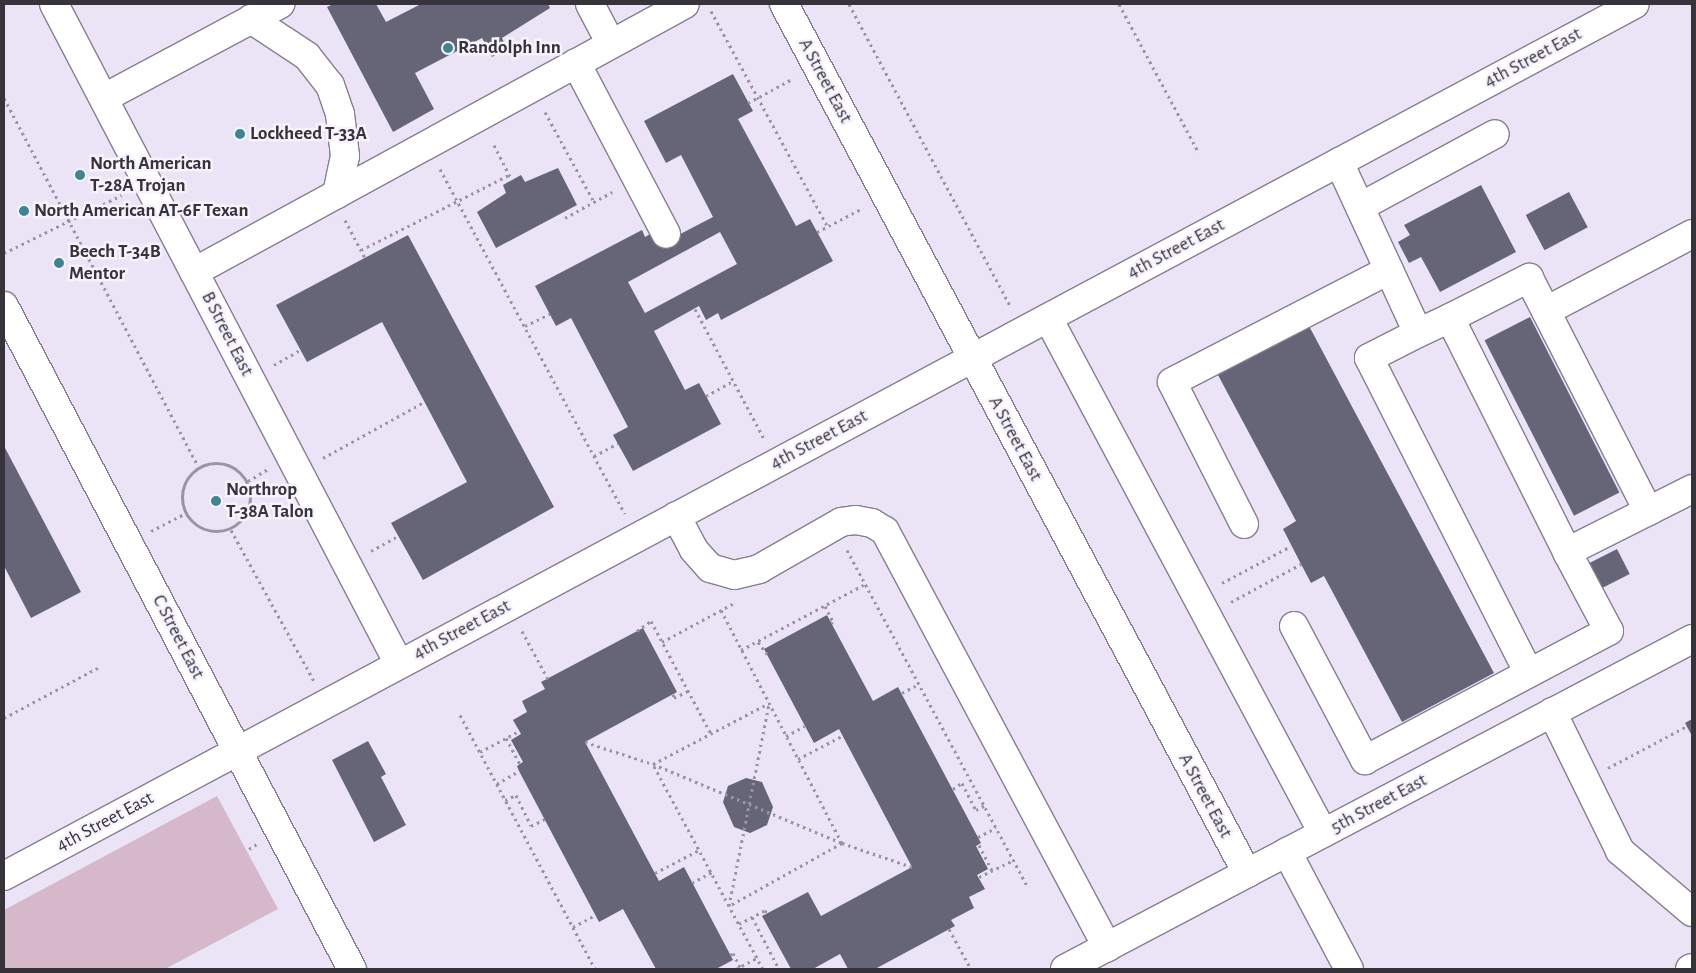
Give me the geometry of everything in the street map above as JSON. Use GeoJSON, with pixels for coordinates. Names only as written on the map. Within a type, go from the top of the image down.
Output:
{"type":"FeatureCollection","features":[{"type":"Feature","properties":{"kind":"street","name":"B Street East"},"geometry":{"type":"LineString","coordinates":[[54,4],[399,664]]}},
{"type":"Feature","properties":{"kind":"street"},"geometry":{"type":"LineString","coordinates":[[104,98],[280,4]]}},
{"type":"Feature","properties":{"kind":"street"},"geometry":{"type":"LineString","coordinates":[[590,4],[611,44]]}},
{"type":"Feature","properties":{"kind":"street"},"geometry":{"type":"LineString","coordinates":[[194,272],[340,204],[427,145],[685,4]]}},
{"type":"Feature","properties":{"kind":"street","name":"A Street East"},"geometry":{"type":"LineString","coordinates":[[784,4],[1247,873]]}},
{"type":"Feature","properties":{"kind":"street","name":"4th Street East"},"geometry":{"type":"LineString","coordinates":[[4,876],[1635,4]]}},
{"type":"Feature","properties":{"kind":"street"},"geometry":{"type":"LineString","coordinates":[[251,19],[308,56],[330,85],[340,114],[344,156],[340,204]]}},
{"type":"Feature","properties":{"kind":"street"},"geometry":{"type":"LineString","coordinates":[[576,63],[666,234]]}},
{"type":"Feature","properties":{"kind":"street"},"geometry":{"type":"LineString","coordinates":[[1360,207],[1495,134]]}},
{"type":"Feature","properties":{"kind":"street"},"geometry":{"type":"LineString","coordinates":[[1339,162],[1418,333]]}},
{"type":"Feature","properties":{"kind":"street"},"geometry":{"type":"LineString","coordinates":[[1546,311],[1692,234]]}},
{"type":"Feature","properties":{"kind":"street"},"geometry":{"type":"LineString","coordinates":[[1244,524],[1172,382],[1389,270]]}},
{"type":"Feature","properties":{"kind":"street"},"geometry":{"type":"LineString","coordinates":[[1529,674],[1369,358],[1529,278],[1648,511]]}},
{"type":"Feature","properties":{"kind":"street","name":"C Street East"},"geometry":{"type":"LineString","coordinates":[[4,306],[352,969]]}},
{"type":"Feature","properties":{"kind":"street"},"geometry":{"type":"LineString","coordinates":[[1048,318],[1323,833]]}},
{"type":"Feature","properties":{"kind":"street"},"geometry":{"type":"LineString","coordinates":[[1294,626],[1365,760],[1609,631],[1567,552],[1450,318]]}},
{"type":"Feature","properties":{"kind":"street"},"geometry":{"type":"LineString","coordinates":[[1567,552],[1692,489]]}},
{"type":"Feature","properties":{"kind":"street"},"geometry":{"type":"LineString","coordinates":[[676,516],[694,550],[710,568],[734,575],[759,568],[841,522],[856,520],[872,523],[885,531],[1107,947]]}},
{"type":"Feature","properties":{"kind":"street","name":"5th Street East"},"geometry":{"type":"LineString","coordinates":[[1065,969],[1692,639]]}},
{"type":"Feature","properties":{"kind":"street"},"geometry":{"type":"LineString","coordinates":[[1552,712],[1620,851],[1692,912]]}},
{"type":"Feature","properties":{"kind":"street"},"geometry":{"type":"LineString","coordinates":[[1287,852],[1349,969]]}},
{"type":"Feature","properties":{"kind":"path"},"geometry":{"type":"LineString","coordinates":[[707,4],[828,227]]}},
{"type":"Feature","properties":{"kind":"path"},"geometry":{"type":"LineString","coordinates":[[849,4],[1024,331]]}},
{"type":"Feature","properties":{"kind":"path"},"geometry":{"type":"LineString","coordinates":[[1120,4],[1199,153]]}},
{"type":"Feature","properties":{"kind":"path"},"geometry":{"type":"LineString","coordinates":[[748,103],[817,66]]}},
{"type":"Feature","properties":{"kind":"path"},"geometry":{"type":"LineString","coordinates":[[532,88],[594,202]]}},
{"type":"Feature","properties":{"kind":"path"},"geometry":{"type":"LineString","coordinates":[[4,98],[198,466]]}},
{"type":"Feature","properties":{"kind":"path"},"geometry":{"type":"LineString","coordinates":[[427,145],[637,537]]}},
{"type":"Feature","properties":{"kind":"path"},"geometry":{"type":"LineString","coordinates":[[494,145],[512,180]]}},
{"type":"Feature","properties":{"kind":"path"},"geometry":{"type":"LineString","coordinates":[[361,250],[509,175]]}},
{"type":"Feature","properties":{"kind":"path"},"geometry":{"type":"LineString","coordinates":[[565,218],[637,178]]}},
{"type":"Feature","properties":{"kind":"path"},"geometry":{"type":"LineString","coordinates":[[4,253],[148,182]]}},
{"type":"Feature","properties":{"kind":"path"},"geometry":{"type":"LineString","coordinates":[[817,232],[885,195]]}},
{"type":"Feature","properties":{"kind":"path"},"geometry":{"type":"LineString","coordinates":[[340,204],[365,258]]}},
{"type":"Feature","properties":{"kind":"path"},"geometry":{"type":"LineString","coordinates":[[695,308],[776,463]]}},
{"type":"Feature","properties":{"kind":"path"},"geometry":{"type":"LineString","coordinates":[[525,326],[550,314]]}},
{"type":"Feature","properties":{"kind":"path"},"geometry":{"type":"LineString","coordinates":[[269,368],[300,350]]}},
{"type":"Feature","properties":{"kind":"path"},"geometry":{"type":"LineString","coordinates":[[706,396],[733,381]]}},
{"type":"Feature","properties":{"kind":"path"},"geometry":{"type":"LineString","coordinates":[[318,461],[424,402]]}},
{"type":"Feature","properties":{"kind":"path"},"geometry":{"type":"LineString","coordinates":[[594,456],[618,443]]}},
{"type":"Feature","properties":{"kind":"path"},"geometry":{"type":"LineString","coordinates":[[230,464],[248,480],[250,508],[231,530],[203,531],[184,514],[181,488],[198,466],[230,464]]}},
{"type":"Feature","properties":{"kind":"path"},"geometry":{"type":"LineString","coordinates":[[129,542],[184,514]]}},
{"type":"Feature","properties":{"kind":"path"},"geometry":{"type":"LineString","coordinates":[[231,530],[326,704]]}},
{"type":"Feature","properties":{"kind":"path"},"geometry":{"type":"LineString","coordinates":[[366,553],[398,536]]}},
{"type":"Feature","properties":{"kind":"path"},"geometry":{"type":"LineString","coordinates":[[844,545],[1028,888]]}},
{"type":"Feature","properties":{"kind":"path"},"geometry":{"type":"LineString","coordinates":[[1202,606],[1291,546]]}},
{"type":"Feature","properties":{"kind":"path"},"geometry":{"type":"LineString","coordinates":[[1202,606],[1301,564]]}},
{"type":"Feature","properties":{"kind":"path"},"geometry":{"type":"LineString","coordinates":[[742,650],[866,584]]}},
{"type":"Feature","properties":{"kind":"path"},"geometry":{"type":"LineString","coordinates":[[662,642],[738,601]]}},
{"type":"Feature","properties":{"kind":"path"},"geometry":{"type":"LineString","coordinates":[[509,605],[548,679]]}},
{"type":"Feature","properties":{"kind":"path"},"geometry":{"type":"LineString","coordinates":[[825,606],[833,622],[831,623]]}},
{"type":"Feature","properties":{"kind":"path"},"geometry":{"type":"LineString","coordinates":[[721,610],[842,843]]}},
{"type":"Feature","properties":{"kind":"path"},"geometry":{"type":"LineString","coordinates":[[637,631],[651,621],[711,734]]}},
{"type":"Feature","properties":{"kind":"path"},"geometry":{"type":"LineString","coordinates":[[758,642],[767,654]]}},
{"type":"Feature","properties":{"kind":"path"},"geometry":{"type":"LineString","coordinates":[[4,718],[99,667]]}},
{"type":"Feature","properties":{"kind":"path"},"geometry":{"type":"LineString","coordinates":[[902,693],[919,684]]}},
{"type":"Feature","properties":{"kind":"path"},"geometry":{"type":"LineString","coordinates":[[673,694],[674,698],[688,691]]}},
{"type":"Feature","properties":{"kind":"path"},"geometry":{"type":"LineString","coordinates":[[653,764],[769,703]]}},
{"type":"Feature","properties":{"kind":"path"},"geometry":{"type":"LineString","coordinates":[[729,906],[769,703]]}},
{"type":"Feature","properties":{"kind":"path"},"geometry":{"type":"LineString","coordinates":[[460,715],[595,969]]}},
{"type":"Feature","properties":{"kind":"path"},"geometry":{"type":"LineString","coordinates":[[786,736],[805,726]]}},
{"type":"Feature","properties":{"kind":"path"},"geometry":{"type":"LineString","coordinates":[[1585,780],[1687,726]]}},
{"type":"Feature","properties":{"kind":"path"},"geometry":{"type":"LineString","coordinates":[[480,752],[519,731]]}},
{"type":"Feature","properties":{"kind":"path"},"geometry":{"type":"LineString","coordinates":[[798,759],[842,736]]}},
{"type":"Feature","properties":{"kind":"path"},"geometry":{"type":"LineString","coordinates":[[506,738],[520,764]]}},
{"type":"Feature","properties":{"kind":"path"},"geometry":{"type":"LineString","coordinates":[[585,742],[653,764],[842,843],[912,867]]}},
{"type":"Feature","properties":{"kind":"path"},"geometry":{"type":"LineString","coordinates":[[653,764],[763,969]]}},
{"type":"Feature","properties":{"kind":"path"},"geometry":{"type":"LineString","coordinates":[[497,784],[519,771]]}},
{"type":"Feature","properties":{"kind":"path"},"geometry":{"type":"LineString","coordinates":[[952,788],[962,783],[976,810],[984,806]]}},
{"type":"Feature","properties":{"kind":"path"},"geometry":{"type":"LineString","coordinates":[[505,800],[516,795],[531,826],[545,819]]}},
{"type":"Feature","properties":{"kind":"path"},"geometry":{"type":"LineString","coordinates":[[978,837],[996,828]]}},
{"type":"Feature","properties":{"kind":"path"},"geometry":{"type":"LineString","coordinates":[[729,906],[842,843]]}},
{"type":"Feature","properties":{"kind":"path"},"geometry":{"type":"LineString","coordinates":[[978,845],[992,871]]}},
{"type":"Feature","properties":{"kind":"path"},"geometry":{"type":"LineString","coordinates":[[655,873],[699,850]]}},
{"type":"Feature","properties":{"kind":"path"},"geometry":{"type":"LineString","coordinates":[[979,877],[1014,860]]}},
{"type":"Feature","properties":{"kind":"path"},"geometry":{"type":"LineString","coordinates":[[692,883],[712,872]]}},
{"type":"Feature","properties":{"kind":"path"},"geometry":{"type":"LineString","coordinates":[[739,924],[765,910],[767,914]]}},
{"type":"Feature","properties":{"kind":"path"},"geometry":{"type":"LineString","coordinates":[[573,927],[596,915]]}},
{"type":"Feature","properties":{"kind":"path"},"geometry":{"type":"LineString","coordinates":[[752,917],[779,969]]}},
{"type":"Feature","properties":{"kind":"path"},"geometry":{"type":"LineString","coordinates":[[950,929],[971,969]]}},
{"type":"Feature","properties":{"kind":"path"},"geometry":{"type":"LineString","coordinates":[[730,955],[733,953],[738,968],[757,958]]}},
{"type":"Feature","properties":{"kind":"shaded area"},"geometry":{"type":"Polygon","coordinates":[[[217,796],[278,909],[165,969],[4,969],[4,910],[217,796]]]}},
{"type":"Feature","properties":{"kind":"building"},"geometry":{"type":"Polygon","coordinates":[[[333,4],[376,4],[386,22],[421,4],[548,4],[550,8],[502,38],[507,48],[492,57],[482,38],[415,73],[434,109],[393,132],[327,7],[333,4]]]}},
{"type":"Feature","properties":{"kind":"building"},"geometry":{"type":"Polygon","coordinates":[[[733,74],[753,111],[738,119],[796,226],[810,219],[833,261],[721,320],[718,313],[706,320],[699,306],[654,331],[685,390],[699,383],[721,424],[633,471],[613,435],[628,427],[571,318],[556,326],[535,286],[642,230],[645,237],[657,230],[663,243],[713,217],[681,155],[666,163],[644,121],[733,74]],[[720,232],[628,282],[645,313],[737,264],[720,232]]]}},
{"type":"Feature","properties":{"kind":"building"},"geometry":{"type":"Polygon","coordinates":[[[558,168],[577,205],[496,248],[477,212],[506,193],[503,185],[521,175],[525,182],[558,168]]]}},
{"type":"Feature","properties":{"kind":"building"},"geometry":{"type":"Polygon","coordinates":[[[1481,185],[1516,252],[1440,292],[1421,257],[1409,263],[1398,242],[1410,235],[1404,225],[1481,185]]]}},
{"type":"Feature","properties":{"kind":"building"},"geometry":{"type":"Polygon","coordinates":[[[1569,192],[1588,227],[1545,250],[1526,215],[1569,192]]]}},
{"type":"Feature","properties":{"kind":"building"},"geometry":{"type":"Polygon","coordinates":[[[408,235],[554,507],[423,580],[391,523],[467,482],[382,322],[307,362],[276,305],[408,235]]]}},
{"type":"Feature","properties":{"kind":"building"},"geometry":{"type":"Polygon","coordinates":[[[1530,317],[1619,493],[1574,516],[1485,340],[1530,317]]]}},
{"type":"Feature","properties":{"kind":"building"},"geometry":{"type":"Polygon","coordinates":[[[1309,326],[1494,673],[1402,722],[1324,576],[1311,583],[1283,529],[1296,521],[1218,375],[1309,326]]]}},
{"type":"Feature","properties":{"kind":"building"},"geometry":{"type":"Polygon","coordinates":[[[4,446],[81,592],[31,618],[4,566],[4,446]]]}},
{"type":"Feature","properties":{"kind":"building"},"geometry":{"type":"Polygon","coordinates":[[[1617,549],[1630,574],[1601,588],[1588,564],[1617,549]]]}},
{"type":"Feature","properties":{"kind":"building"},"geometry":{"type":"Polygon","coordinates":[[[827,615],[873,701],[898,687],[981,843],[976,846],[988,869],[977,875],[985,889],[969,897],[974,908],[951,920],[955,926],[875,969],[848,969],[840,954],[813,969],[791,969],[762,916],[808,892],[821,916],[912,867],[839,729],[814,743],[764,649],[827,615]]]}},
{"type":"Feature","properties":{"kind":"building"},"geometry":{"type":"Polygon","coordinates":[[[643,628],[677,692],[585,742],[659,881],[684,867],[733,960],[716,969],[656,969],[623,909],[599,922],[519,771],[517,766],[523,762],[511,740],[521,734],[513,720],[527,712],[522,701],[545,689],[541,682],[643,628]]]}},
{"type":"Feature","properties":{"kind":"building"},"geometry":{"type":"Polygon","coordinates":[[[1692,719],[1692,736],[1685,723],[1692,719]]]}},
{"type":"Feature","properties":{"kind":"building"},"geometry":{"type":"Polygon","coordinates":[[[368,741],[386,774],[381,777],[406,825],[374,842],[332,760],[368,741]]]}},
{"type":"Feature","properties":{"kind":"building"},"geometry":{"type":"Polygon","coordinates":[[[746,778],[762,782],[773,807],[767,825],[750,833],[734,827],[723,802],[728,786],[746,778]]]}},
{"type":"Feature","properties":{"kind":"place","name":"Randolph Inn"},"geometry":{"type":"Point","coordinates":[448,48]}},
{"type":"Feature","properties":{"kind":"place","name":"Lockheed T-33A"},"geometry":{"type":"Point","coordinates":[240,134]}},
{"type":"Feature","properties":{"kind":"place","name":"North American T-28A Trojan"},"geometry":{"type":"Point","coordinates":[80,175]}},
{"type":"Feature","properties":{"kind":"place","name":"North American AT-6F Texan"},"geometry":{"type":"Point","coordinates":[24,211]}},
{"type":"Feature","properties":{"kind":"place","name":"Beech T-34B Mentor"},"geometry":{"type":"Point","coordinates":[59,263]}},
{"type":"Feature","properties":{"kind":"place","name":"Northrop T-38A Talon"},"geometry":{"type":"Point","coordinates":[216,501]}}]}
